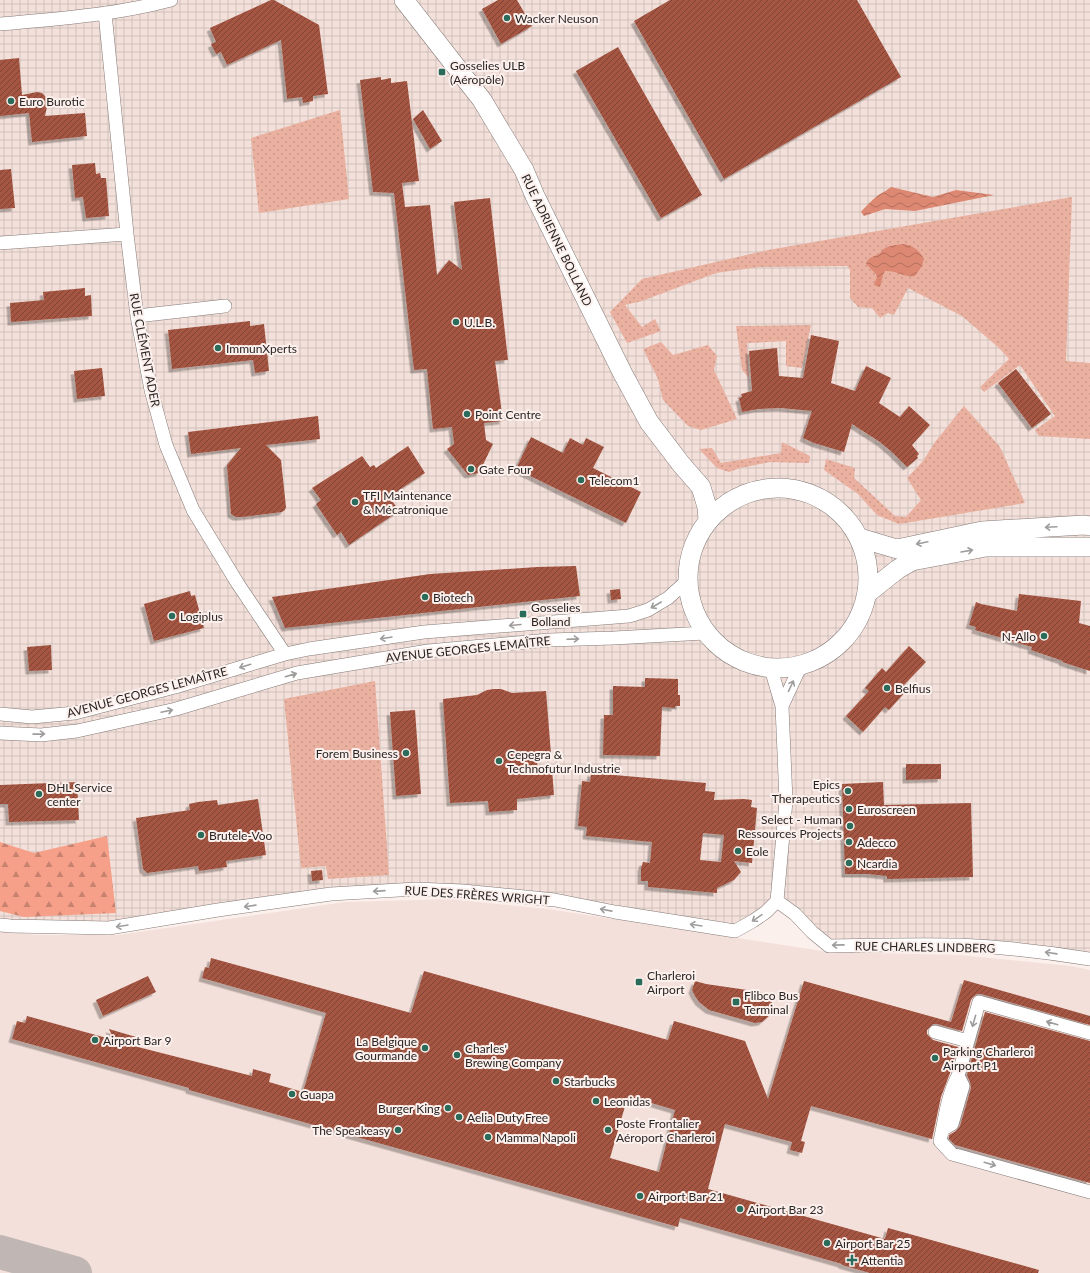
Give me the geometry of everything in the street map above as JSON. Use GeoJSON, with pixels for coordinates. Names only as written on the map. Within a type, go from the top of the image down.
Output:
{"type":"FeatureCollection","features":[{"type":"Feature","properties":{"kind":"street"},"geometry":{"type":"LineString","coordinates":[[0,24],[105,14],[142,8],[171,0]]}},
{"type":"Feature","properties":{"kind":"street","name":"RUE ADRIENNE BOLLAND"},"geometry":{"type":"LineString","coordinates":[[404,0],[482,100],[524,170],[535,196],[622,374],[649,422],[681,464],[701,487],[707,507],[708,520]]}},
{"type":"Feature","properties":{"kind":"street","name":"RUE CLÉMENT ADER"},"geometry":{"type":"LineString","coordinates":[[105,14],[127,234],[137,316],[151,390],[166,445],[194,510],[238,584],[285,654]]}},
{"type":"Feature","properties":{"kind":"street"},"geometry":{"type":"LineString","coordinates":[[0,243],[127,234]]}},
{"type":"Feature","properties":{"kind":"street"},"geometry":{"type":"LineString","coordinates":[[137,316],[225,306]]}},
{"type":"Feature","properties":{"kind":"street","name":"RUE ADRIENNE BOLLAND"},"geometry":{"type":"LineString","coordinates":[[701,487],[732,500]]}},
{"type":"Feature","properties":{"kind":"street"},"geometry":{"type":"LineString","coordinates":[[778,487],[807,492],[837,509],[860,538],[869,592],[848,637],[832,652],[800,667],[771,669],[739,661],[705,633],[692,608],[687,581],[687,569],[693,546],[708,520],[732,500],[751,491],[778,487]]}},
{"type":"Feature","properties":{"kind":"street"},"geometry":{"type":"LineString","coordinates":[[860,538],[897,549],[982,531],[1084,525],[1090,526]]}},
{"type":"Feature","properties":{"kind":"street"},"geometry":{"type":"LineString","coordinates":[[869,592],[898,569],[912,561],[986,547],[1090,547]]}},
{"type":"Feature","properties":{"kind":"street","name":"AVENUE GEORGES LEMAÎTRE"},"geometry":{"type":"LineString","coordinates":[[0,714],[32,717],[75,713],[175,687],[285,654],[309,649],[424,632],[629,616],[648,610],[668,598],[687,581]]}},
{"type":"Feature","properties":{"kind":"street","name":"AVENUE GEORGES LEMAÎTRE"},"geometry":{"type":"LineString","coordinates":[[0,733],[41,735],[77,731],[176,709],[297,673],[428,651],[549,640],[705,633]]}},
{"type":"Feature","properties":{"kind":"street"},"geometry":{"type":"LineString","coordinates":[[782,706],[800,667]]}},
{"type":"Feature","properties":{"kind":"street"},"geometry":{"type":"LineString","coordinates":[[771,669],[782,706],[786,801],[777,901]]}},
{"type":"Feature","properties":{"kind":"street","name":"RUE DES FRÈRES WRIGHT"},"geometry":{"type":"LineString","coordinates":[[0,925],[109,928],[332,894],[416,889],[463,891],[555,900],[615,912],[734,931],[766,912],[777,901]]}},
{"type":"Feature","properties":{"kind":"street","name":"RUE CHARLES LINDBERG"},"geometry":{"type":"LineString","coordinates":[[777,901],[795,914],[812,932],[829,946],[897,944],[962,945],[1046,952],[1090,959]]}},
{"type":"Feature","properties":{"kind":"street"},"geometry":{"type":"LineString","coordinates":[[1090,1034],[980,1002],[956,1080],[959,1086],[948,1123],[943,1126],[940,1141],[952,1154],[1090,1192]]}},
{"type":"Feature","properties":{"kind":"street"},"geometry":{"type":"LineString","coordinates":[[935,1032],[968,1041]]}},
{"type":"Feature","properties":{"kind":"shaded area"},"geometry":{"type":"Polygon","coordinates":[[[0,0],[1090,0],[1090,959],[1046,952],[829,946],[777,901],[735,931],[610,905],[416,889],[109,928],[0,925],[0,0]]]}},
{"type":"Feature","properties":{"kind":"shaded area"},"geometry":{"type":"Polygon","coordinates":[[[340,110],[349,199],[259,213],[251,138],[340,110]]]}},
{"type":"Feature","properties":{"kind":"shaded area"},"geometry":{"type":"Polygon","coordinates":[[[1072,197],[1066,361],[1090,363],[1090,439],[1039,436],[1035,430],[1055,416],[1020,365],[984,392],[980,387],[1009,359],[999,348],[962,316],[908,288],[894,315],[888,313],[880,318],[872,308],[858,307],[850,298],[850,270],[847,266],[759,267],[716,273],[642,301],[625,305],[642,327],[655,319],[661,331],[627,343],[610,312],[642,279],[768,250],[1072,197]]]}},
{"type":"Feature","properties":{"kind":"shaded area"},"geometry":{"type":"Polygon","coordinates":[[[811,325],[802,368],[786,366],[786,341],[747,343],[749,378],[742,370],[736,326],[811,325]]]}},
{"type":"Feature","properties":{"kind":"shaded area"},"geometry":{"type":"Polygon","coordinates":[[[661,342],[673,355],[708,345],[717,356],[714,370],[737,419],[701,430],[688,426],[663,400],[658,379],[643,349],[661,342]]]}},
{"type":"Feature","properties":{"kind":"shaded area"},"geometry":{"type":"Polygon","coordinates":[[[964,406],[1000,447],[1025,503],[899,524],[877,515],[858,494],[824,470],[826,459],[855,468],[854,478],[895,516],[906,517],[921,500],[907,478],[923,461],[935,442],[964,406]]]}},
{"type":"Feature","properties":{"kind":"shaded area"},"geometry":{"type":"Polygon","coordinates":[[[782,442],[810,456],[809,463],[770,462],[740,468],[729,472],[717,468],[699,449],[712,448],[721,463],[781,453],[782,442]]]}},
{"type":"Feature","properties":{"kind":"shaded area"},"geometry":{"type":"Polygon","coordinates":[[[375,681],[389,875],[328,879],[326,866],[301,868],[284,699],[375,681]]]}},
{"type":"Feature","properties":{"kind":"shaded area"},"geometry":{"type":"Polygon","coordinates":[[[449,899],[548,909],[829,952],[960,955],[1071,966],[1090,970],[1090,1273],[0,1273],[0,930],[36,935],[118,935],[345,902],[449,899]]]}},
{"type":"Feature","properties":{"kind":"green space"},"geometry":{"type":"Polygon","coordinates":[[[107,836],[116,913],[24,917],[0,911],[0,842],[34,853],[107,836]]]}},
{"type":"Feature","properties":{"kind":"water"},"geometry":{"type":"Polygon","coordinates":[[[891,187],[933,197],[956,190],[994,195],[915,211],[885,209],[864,216],[861,212],[864,208],[878,195],[891,187]]]}},
{"type":"Feature","properties":{"kind":"water"},"geometry":{"type":"Polygon","coordinates":[[[903,244],[916,249],[924,259],[922,266],[915,276],[885,271],[880,287],[874,285],[877,277],[866,264],[868,260],[888,247],[903,244]]]}},
{"type":"Feature","properties":{"kind":"building"},"geometry":{"type":"Polygon","coordinates":[[[271,0],[274,0],[319,25],[328,94],[313,96],[313,101],[303,103],[302,97],[287,99],[281,40],[227,65],[221,52],[216,54],[211,44],[216,42],[210,28],[271,0]]]}},
{"type":"Feature","properties":{"kind":"building","name":"Wacker Neuson"},"geometry":{"type":"Polygon","coordinates":[[[498,0],[517,0],[532,26],[501,44],[482,9],[498,0]]]}},
{"type":"Feature","properties":{"kind":"building"},"geometry":{"type":"Polygon","coordinates":[[[670,0],[857,0],[901,77],[724,179],[634,21],[670,0]]]}},
{"type":"Feature","properties":{"kind":"building"},"geometry":{"type":"Polygon","coordinates":[[[618,47],[702,195],[661,218],[576,71],[618,47]]]}},
{"type":"Feature","properties":{"kind":"building","name":"Euro Burotic"},"geometry":{"type":"Polygon","coordinates":[[[19,58],[22,95],[37,92],[42,93],[48,102],[45,116],[85,113],[87,136],[32,142],[29,113],[0,116],[0,60],[19,58]]]}},
{"type":"Feature","properties":{"kind":"building","name":"U.L.B."},"geometry":{"type":"Polygon","coordinates":[[[381,77],[381,80],[391,78],[391,83],[407,81],[419,181],[402,183],[405,207],[430,205],[437,275],[449,260],[462,270],[454,202],[490,198],[508,360],[495,361],[503,421],[484,423],[486,440],[493,444],[479,473],[468,475],[447,449],[454,444],[452,427],[433,429],[427,369],[414,370],[394,193],[373,192],[360,80],[381,77]]]}},
{"type":"Feature","properties":{"kind":"building"},"geometry":{"type":"Polygon","coordinates":[[[423,110],[442,141],[430,149],[413,119],[423,110]]]}},
{"type":"Feature","properties":{"kind":"building"},"geometry":{"type":"Polygon","coordinates":[[[95,163],[96,174],[100,173],[101,178],[106,178],[109,216],[86,218],[83,197],[75,198],[72,165],[95,163]]]}},
{"type":"Feature","properties":{"kind":"building"},"geometry":{"type":"Polygon","coordinates":[[[11,169],[15,208],[0,209],[0,170],[11,169]]]}},
{"type":"Feature","properties":{"kind":"building"},"geometry":{"type":"Polygon","coordinates":[[[85,288],[85,296],[91,295],[92,316],[11,322],[10,303],[44,300],[43,292],[85,288]]]}},
{"type":"Feature","properties":{"kind":"building","name":"ImmunXperts"},"geometry":{"type":"Polygon","coordinates":[[[250,321],[250,326],[264,324],[269,371],[255,373],[253,360],[172,369],[168,330],[250,321]]]}},
{"type":"Feature","properties":{"kind":"building"},"geometry":{"type":"Polygon","coordinates":[[[811,335],[839,341],[831,383],[855,391],[866,366],[891,378],[879,403],[900,417],[909,406],[930,425],[912,445],[919,454],[917,456],[918,458],[907,467],[880,442],[852,424],[844,452],[803,438],[812,411],[781,408],[758,409],[742,412],[739,398],[742,397],[741,394],[752,391],[749,351],[777,348],[779,376],[803,378],[811,335]]]}},
{"type":"Feature","properties":{"kind":"building"},"geometry":{"type":"Polygon","coordinates":[[[102,368],[105,396],[77,399],[74,371],[102,368]]]}},
{"type":"Feature","properties":{"kind":"building"},"geometry":{"type":"Polygon","coordinates":[[[1016,369],[1051,414],[1032,428],[998,383],[1016,369]]]}},
{"type":"Feature","properties":{"kind":"building"},"geometry":{"type":"Polygon","coordinates":[[[318,416],[320,439],[266,445],[281,460],[286,507],[282,512],[242,517],[236,517],[231,514],[227,465],[241,448],[191,454],[188,432],[318,416]]]}},
{"type":"Feature","properties":{"kind":"building","name":"Telecom1"},"geometry":{"type":"Polygon","coordinates":[[[531,437],[563,453],[570,438],[583,445],[586,438],[604,447],[593,468],[641,492],[626,523],[516,469],[531,437]]]}},
{"type":"Feature","properties":{"kind":"building","name":"TFI Maintenance & Mécatronique"},"geometry":{"type":"Polygon","coordinates":[[[408,446],[425,473],[393,494],[395,497],[391,499],[399,511],[349,545],[341,532],[337,535],[316,504],[321,500],[312,488],[362,456],[370,467],[374,465],[376,468],[408,446]]]}},
{"type":"Feature","properties":{"kind":"building","name":"Biotech"},"geometry":{"type":"Polygon","coordinates":[[[576,566],[580,596],[285,628],[272,597],[430,574],[576,566]]]}},
{"type":"Feature","properties":{"kind":"building"},"geometry":{"type":"Polygon","coordinates":[[[620,589],[621,599],[611,600],[610,590],[620,589]]]}},
{"type":"Feature","properties":{"kind":"building","name":"Logiplus"},"geometry":{"type":"Polygon","coordinates":[[[190,591],[191,596],[195,595],[204,628],[154,641],[144,604],[190,591]]]}},
{"type":"Feature","properties":{"kind":"building","name":"N-Allo"},"geometry":{"type":"Polygon","coordinates":[[[1019,594],[1081,601],[1079,623],[1090,626],[1090,671],[1031,650],[1032,647],[975,630],[976,627],[969,625],[976,602],[1017,611],[1019,594]]]}},
{"type":"Feature","properties":{"kind":"building"},"geometry":{"type":"Polygon","coordinates":[[[51,645],[52,670],[29,671],[27,647],[51,645]]]}},
{"type":"Feature","properties":{"kind":"building","name":"Belfius"},"geometry":{"type":"Polygon","coordinates":[[[909,646],[926,662],[904,685],[908,689],[889,710],[885,707],[863,732],[846,716],[869,691],[865,688],[882,668],[886,672],[909,646]]]}},
{"type":"Feature","properties":{"kind":"building"},"geometry":{"type":"Polygon","coordinates":[[[645,678],[678,679],[680,706],[675,706],[675,708],[662,707],[660,756],[603,755],[604,715],[613,715],[613,686],[645,687],[645,678]]]}},
{"type":"Feature","properties":{"kind":"building","name":"Cepegra & Technofutur Industrie"},"geometry":{"type":"Polygon","coordinates":[[[501,689],[512,693],[546,691],[551,754],[538,753],[537,768],[552,769],[554,795],[517,799],[517,810],[489,812],[488,801],[450,803],[443,699],[477,695],[487,690],[501,689]]]}},
{"type":"Feature","properties":{"kind":"building","name":"Forem Business"},"geometry":{"type":"Polygon","coordinates":[[[415,710],[421,794],[396,796],[390,712],[415,710]]]}},
{"type":"Feature","properties":{"kind":"building"},"geometry":{"type":"Polygon","coordinates":[[[906,764],[941,764],[941,779],[906,780],[906,764]]]}},
{"type":"Feature","properties":{"kind":"building"},"geometry":{"type":"Polygon","coordinates":[[[591,773],[706,783],[705,791],[715,792],[714,800],[752,800],[751,807],[757,808],[752,863],[734,861],[741,872],[734,880],[717,888],[717,893],[648,887],[648,881],[641,881],[641,868],[643,862],[650,863],[652,842],[586,836],[587,827],[578,826],[582,781],[590,782],[591,773]],[[703,833],[700,860],[721,862],[724,835],[703,833]]]}},
{"type":"Feature","properties":{"kind":"building","name":"DHL Service center"},"geometry":{"type":"Polygon","coordinates":[[[77,782],[79,820],[9,822],[8,804],[0,804],[0,785],[77,782]]]}},
{"type":"Feature","properties":{"kind":"building"},"geometry":{"type":"Polygon","coordinates":[[[883,782],[884,805],[971,803],[973,877],[887,879],[887,876],[845,874],[842,784],[883,782]]]}},
{"type":"Feature","properties":{"kind":"building","name":"Brutele-Voo"},"geometry":{"type":"Polygon","coordinates":[[[258,799],[266,855],[226,861],[227,867],[199,871],[198,866],[147,873],[143,869],[136,818],[190,810],[189,804],[198,802],[217,800],[218,805],[258,799]]]}},
{"type":"Feature","properties":{"kind":"building"},"geometry":{"type":"Polygon","coordinates":[[[322,870],[323,880],[312,881],[311,871],[322,870]]]}},
{"type":"Feature","properties":{"kind":"building"},"geometry":{"type":"Polygon","coordinates":[[[211,958],[411,1013],[424,971],[668,1040],[674,1021],[745,1041],[768,1099],[804,981],[951,1022],[964,980],[1090,1016],[1090,1025],[977,994],[971,1000],[962,1031],[937,1024],[933,1024],[927,1030],[927,1034],[933,1040],[958,1047],[941,1097],[932,1139],[811,1106],[801,1141],[805,1142],[802,1153],[790,1150],[792,1142],[725,1124],[708,1189],[885,1239],[888,1228],[1039,1270],[1038,1273],[870,1273],[680,1218],[678,1227],[12,1039],[17,1021],[25,1023],[27,1016],[114,1040],[109,1029],[136,1037],[134,1046],[252,1076],[253,1069],[271,1074],[269,1082],[303,1092],[326,1013],[202,978],[205,967],[209,968],[211,958]],[[628,1096],[610,1158],[659,1172],[675,1110],[628,1096]]]}},
{"type":"Feature","properties":{"kind":"building"},"geometry":{"type":"Polygon","coordinates":[[[148,976],[156,992],[103,1016],[96,1000],[148,976]]]}},
{"type":"Feature","properties":{"kind":"building","name":"Flibco Bus Terminal"},"geometry":{"type":"Polygon","coordinates":[[[695,981],[761,992],[768,996],[772,1003],[772,1011],[762,1022],[755,1023],[709,1010],[699,1002],[692,990],[695,981]]]}},
{"type":"Feature","properties":{"kind":"building"},"geometry":{"type":"Polygon","coordinates":[[[985,1012],[1090,1041],[1090,1183],[955,1145],[949,1139],[949,1135],[956,1131],[960,1126],[971,1088],[967,1075],[985,1012]]]}},
{"type":"Feature","properties":{"kind":"taxiway"},"geometry":{"type":"LineString","coordinates":[[0,1252],[75,1273]]}},
{"type":"Feature","properties":{"kind":"place","name":"Wacker Neuson"},"geometry":{"type":"Point","coordinates":[507,18]}},
{"type":"Feature","properties":{"kind":"place","name":"Gosselies ULB (Aéropôle)"},"geometry":{"type":"Point","coordinates":[442,72]}},
{"type":"Feature","properties":{"kind":"place","name":"Euro Burotic"},"geometry":{"type":"Point","coordinates":[11,101]}},
{"type":"Feature","properties":{"kind":"place","name":"U.L.B."},"geometry":{"type":"Point","coordinates":[456,322]}},
{"type":"Feature","properties":{"kind":"place","name":"ImmunXperts"},"geometry":{"type":"Point","coordinates":[218,348]}},
{"type":"Feature","properties":{"kind":"place","name":"Point Centre"},"geometry":{"type":"Point","coordinates":[467,414]}},
{"type":"Feature","properties":{"kind":"place","name":"Gate Four"},"geometry":{"type":"Point","coordinates":[471,469]}},
{"type":"Feature","properties":{"kind":"place","name":"Telecom1"},"geometry":{"type":"Point","coordinates":[581,480]}},
{"type":"Feature","properties":{"kind":"place","name":"TFI Maintenance & Mécatronique"},"geometry":{"type":"Point","coordinates":[355,502]}},
{"type":"Feature","properties":{"kind":"place","name":"Biotech"},"geometry":{"type":"Point","coordinates":[425,597]}},
{"type":"Feature","properties":{"kind":"place","name":"Gosselies Bolland"},"geometry":{"type":"Point","coordinates":[523,614]}},
{"type":"Feature","properties":{"kind":"place","name":"Logiplus"},"geometry":{"type":"Point","coordinates":[172,616]}},
{"type":"Feature","properties":{"kind":"place","name":"N-Allo"},"geometry":{"type":"Point","coordinates":[1044,636]}},
{"type":"Feature","properties":{"kind":"place","name":"Belfius"},"geometry":{"type":"Point","coordinates":[887,688]}},
{"type":"Feature","properties":{"kind":"place","name":"Forem Business"},"geometry":{"type":"Point","coordinates":[406,753]}},
{"type":"Feature","properties":{"kind":"place","name":"Cepegra & Technofutur Industrie"},"geometry":{"type":"Point","coordinates":[499,761]}},
{"type":"Feature","properties":{"kind":"place","name":"Epics Therapeutics"},"geometry":{"type":"Point","coordinates":[848,791]}},
{"type":"Feature","properties":{"kind":"place","name":"DHL Service center"},"geometry":{"type":"Point","coordinates":[39,794]}},
{"type":"Feature","properties":{"kind":"place","name":"Euroscreen"},"geometry":{"type":"Point","coordinates":[849,809]}},
{"type":"Feature","properties":{"kind":"place","name":"Select - Human Ressources Projects"},"geometry":{"type":"Point","coordinates":[850,826]}},
{"type":"Feature","properties":{"kind":"place","name":"Brutele-Voo"},"geometry":{"type":"Point","coordinates":[201,835]}},
{"type":"Feature","properties":{"kind":"place","name":"Adecco"},"geometry":{"type":"Point","coordinates":[849,842]}},
{"type":"Feature","properties":{"kind":"place","name":"Eole"},"geometry":{"type":"Point","coordinates":[738,851]}},
{"type":"Feature","properties":{"kind":"place","name":"Ncardia"},"geometry":{"type":"Point","coordinates":[849,863]}},
{"type":"Feature","properties":{"kind":"place","name":"Charleroi Airport"},"geometry":{"type":"Point","coordinates":[639,982]}},
{"type":"Feature","properties":{"kind":"place","name":"Flibco Bus Terminal"},"geometry":{"type":"Point","coordinates":[736,1002]}},
{"type":"Feature","properties":{"kind":"place","name":"Airport Bar 9"},"geometry":{"type":"Point","coordinates":[95,1040]}},
{"type":"Feature","properties":{"kind":"place","name":"La Belgique Gourmande"},"geometry":{"type":"Point","coordinates":[425,1048]}},
{"type":"Feature","properties":{"kind":"place","name":"Charles' Brewing Company"},"geometry":{"type":"Point","coordinates":[457,1055]}},
{"type":"Feature","properties":{"kind":"place","name":"Parking Charleroi Airport P1"},"geometry":{"type":"Point","coordinates":[935,1058]}},
{"type":"Feature","properties":{"kind":"place","name":"Starbucks"},"geometry":{"type":"Point","coordinates":[556,1081]}},
{"type":"Feature","properties":{"kind":"place","name":"Guapa"},"geometry":{"type":"Point","coordinates":[292,1094]}},
{"type":"Feature","properties":{"kind":"place","name":"Leonidas"},"geometry":{"type":"Point","coordinates":[596,1101]}},
{"type":"Feature","properties":{"kind":"place","name":"Burger King"},"geometry":{"type":"Point","coordinates":[448,1108]}},
{"type":"Feature","properties":{"kind":"place","name":"Aelia Duty Free"},"geometry":{"type":"Point","coordinates":[459,1117]}},
{"type":"Feature","properties":{"kind":"place","name":"The Speakeasy"},"geometry":{"type":"Point","coordinates":[398,1130]}},
{"type":"Feature","properties":{"kind":"place","name":"Poste Frontalier Aéroport Charleroi"},"geometry":{"type":"Point","coordinates":[608,1130]}},
{"type":"Feature","properties":{"kind":"place","name":"Mamma Napoli"},"geometry":{"type":"Point","coordinates":[488,1137]}},
{"type":"Feature","properties":{"kind":"place","name":"Airport Bar 21"},"geometry":{"type":"Point","coordinates":[640,1196]}},
{"type":"Feature","properties":{"kind":"place","name":"Airport Bar 23"},"geometry":{"type":"Point","coordinates":[740,1209]}},
{"type":"Feature","properties":{"kind":"place","name":"Airport Bar 25"},"geometry":{"type":"Point","coordinates":[827,1243]}},
{"type":"Feature","properties":{"kind":"place","name":"Attentia"},"geometry":{"type":"Point","coordinates":[852,1260]}}]}
